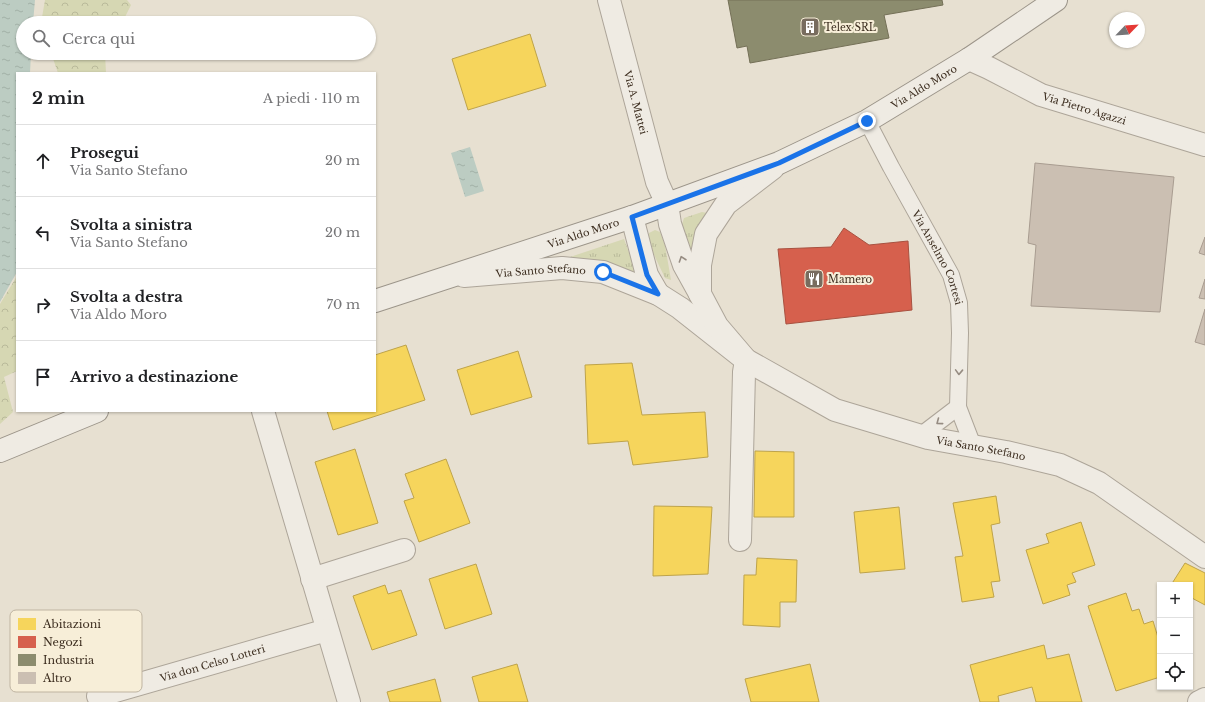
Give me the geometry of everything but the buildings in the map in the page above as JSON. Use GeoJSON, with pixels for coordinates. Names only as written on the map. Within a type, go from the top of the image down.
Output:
{"type":"FeatureCollection","features":[{"type":"Feature","properties":{"kind":"street","name":"Via A. Mattei"},"geometry":{"type":"LineString","coordinates":[[609,0],[657,182],[667,204]]}},
{"type":"Feature","properties":{"kind":"street","name":"Via Aldo Moro"},"geometry":{"type":"LineString","coordinates":[[376,301],[632,217],[779,163],[867,121],[969,59],[1056,0]]}},
{"type":"Feature","properties":{"kind":"street","name":"Via Pietro Agazzi"},"geometry":{"type":"LineString","coordinates":[[969,59],[1041,95],[1205,145]]}},
{"type":"Feature","properties":{"kind":"street","name":"Via Santo Stefano"},"geometry":{"type":"LineString","coordinates":[[700,294],[700,265],[706,234],[726,204],[779,163]]}},
{"type":"Feature","properties":{"kind":"street","name":"Via Santo Stefano"},"geometry":{"type":"LineString","coordinates":[[667,204],[670,224],[684,265],[717,326],[746,360]]}},
{"type":"Feature","properties":{"kind":"street","name":"Via Santo Stefano"},"geometry":{"type":"LineString","coordinates":[[632,217],[647,275],[658,294]]}},
{"type":"Feature","properties":{"kind":"street","name":"Via Santo Stefano"},"geometry":{"type":"LineString","coordinates":[[443,278],[562,268],[603,272],[658,294],[680,308],[746,360],[834,410],[920,436],[1006,452],[1060,465],[1099,483],[1205,557]]}},
{"type":"Feature","properties":{"kind":"street"},"geometry":{"type":"LineString","coordinates":[[740,540],[744,372],[746,360]]}},
{"type":"Feature","properties":{"kind":"street"},"geometry":{"type":"LineString","coordinates":[[0,451],[95,412]]}},
{"type":"Feature","properties":{"kind":"street"},"geometry":{"type":"LineString","coordinates":[[263,412],[349,702]]}},
{"type":"Feature","properties":{"kind":"street"},"geometry":{"type":"LineString","coordinates":[[312,579],[404,550]]}},
{"type":"Feature","properties":{"kind":"street","name":"Via don Celso Lotteri"},"geometry":{"type":"LineString","coordinates":[[142,683],[327,630]]}},
{"type":"Feature","properties":{"kind":"street","name":"Via don Celso Lotteri"},"geometry":{"type":"LineString","coordinates":[[98,696],[112,692]]}},
{"type":"Feature","properties":{"kind":"street"},"geometry":{"type":"LineString","coordinates":[[1199,702],[1205,699]]}},
{"type":"Feature","properties":{"kind":"lane","name":"Via Anselmo Cortesi"},"geometry":{"type":"LineString","coordinates":[[867,121],[951,275],[959,302],[960,333],[958,408],[973,446]]}},
{"type":"Feature","properties":{"kind":"lane"},"geometry":{"type":"LineString","coordinates":[[920,436],[958,408]]}},
{"type":"Feature","properties":{"kind":"green space"},"geometry":{"type":"Polygon","coordinates":[[[45,0],[127,0],[131,5],[126,16],[42,16],[45,0]]]}},
{"type":"Feature","properties":{"kind":"green space"},"geometry":{"type":"Polygon","coordinates":[[[53,60],[105,60],[106,72],[58,72],[53,60]]]}},
{"type":"Feature","properties":{"kind":"green space"},"geometry":{"type":"Polygon","coordinates":[[[702,212],[707,213],[702,221],[691,256],[682,224],[684,218],[702,212]]]}},
{"type":"Feature","properties":{"kind":"green space"},"geometry":{"type":"Polygon","coordinates":[[[655,230],[660,232],[665,245],[671,280],[665,278],[647,240],[649,233],[655,230]]]}},
{"type":"Feature","properties":{"kind":"green space"},"geometry":{"type":"Polygon","coordinates":[[[624,239],[637,274],[572,260],[570,257],[624,239]]]}},
{"type":"Feature","properties":{"kind":"green space"},"geometry":{"type":"Polygon","coordinates":[[[16,278],[16,371],[4,377],[13,412],[0,424],[0,304],[16,278]]]}},
{"type":"Feature","properties":{"kind":"water"},"geometry":{"type":"Polygon","coordinates":[[[0,0],[35,0],[34,16],[16,16],[16,60],[31,60],[30,72],[16,72],[16,274],[0,302],[0,0]]]}},
{"type":"Feature","properties":{"kind":"water"},"geometry":{"type":"Polygon","coordinates":[[[470,147],[484,191],[465,197],[451,153],[470,147]]]}},
{"type":"Feature","properties":{"kind":"place","name":"Telex SRL"},"geometry":{"type":"Point","coordinates":[810,27]}},
{"type":"Feature","properties":{"kind":"place","name":"Mamero"},"geometry":{"type":"Point","coordinates":[814,279]}},
{"type":"Feature","properties":{"kind":"route"},"geometry":{"type":"LineString","coordinates":[[603,272],[658,294],[647,275],[632,217],[779,163],[867,121]]}}]}
